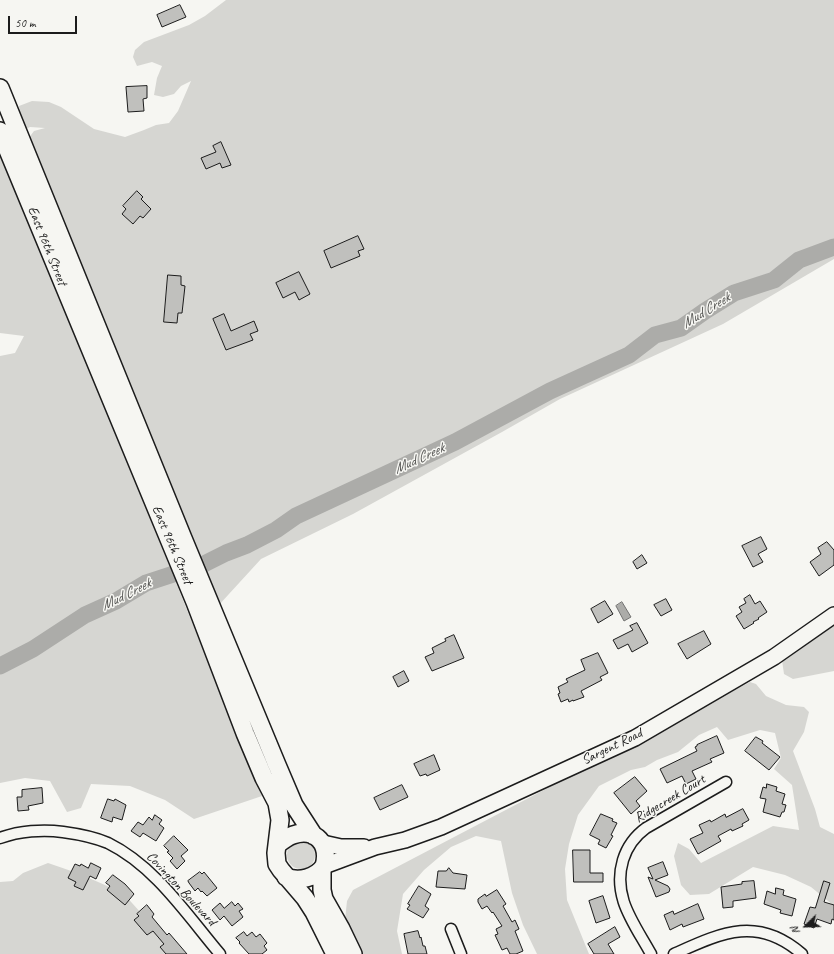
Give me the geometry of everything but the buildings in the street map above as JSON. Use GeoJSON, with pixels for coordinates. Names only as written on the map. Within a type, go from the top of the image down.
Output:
{"type":"FeatureCollection","features":[{"type":"Feature","properties":{"kind":"main road","name":"East 96th Street"},"geometry":{"type":"LineString","coordinates":[[0,88],[201,600],[292,800],[326,853],[323,868],[322,890],[324,899],[353,954]]}},
{"type":"Feature","properties":{"kind":"main road","name":"East 96th Street"},"geometry":{"type":"LineString","coordinates":[[0,131],[176,539]]}},
{"type":"Feature","properties":{"kind":"main road","name":"East 96th Street"},"geometry":{"type":"LineString","coordinates":[[201,600],[245,733],[264,778],[279,808],[280,823],[276,860],[279,868],[305,898],[314,912],[335,954]]}},
{"type":"Feature","properties":{"kind":"main road"},"geometry":{"type":"LineString","coordinates":[[277,845],[295,834],[302,834],[318,839]]}},
{"type":"Feature","properties":{"kind":"main road"},"geometry":{"type":"LineString","coordinates":[[286,877],[298,880],[313,875],[323,868]]}},
{"type":"Feature","properties":{"kind":"street","name":"Sargent Road"},"geometry":{"type":"LineString","coordinates":[[323,868],[375,847],[416,836],[458,820],[635,738],[774,657],[834,615]]}},
{"type":"Feature","properties":{"kind":"street","name":"Ridgecreek Court"},"geometry":{"type":"LineString","coordinates":[[651,954],[625,907],[621,895],[620,875],[626,850],[636,836],[646,828],[726,782]]}},
{"type":"Feature","properties":{"kind":"street","name":"Covington Boulevard"},"geometry":{"type":"LineString","coordinates":[[0,838],[18,833],[46,830],[60,831],[92,838],[120,850],[150,872],[220,954]]}},
{"type":"Feature","properties":{"kind":"street","name":"Sargent Road"},"geometry":{"type":"LineString","coordinates":[[318,839],[341,847],[375,847]]}},
{"type":"Feature","properties":{"kind":"street"},"geometry":{"type":"LineString","coordinates":[[451,929],[461,954]]}},
{"type":"Feature","properties":{"kind":"street"},"geometry":{"type":"LineString","coordinates":[[674,954],[722,934],[748,931],[777,938],[792,946],[802,954]]}},
{"type":"Feature","properties":{"kind":"shaded area"},"geometry":{"type":"Polygon","coordinates":[[[226,0],[834,0],[834,259],[723,324],[560,399],[353,514],[261,559],[218,606],[28,139],[34,131],[45,128],[30,127],[26,129],[21,120],[19,106],[32,101],[49,102],[61,107],[94,129],[125,137],[156,125],[169,123],[178,111],[191,81],[181,86],[174,94],[163,97],[154,95],[157,78],[162,66],[152,62],[137,66],[133,57],[135,50],[144,42],[189,25],[205,16],[226,0]]]}},
{"type":"Feature","properties":{"kind":"shaded area"},"geometry":{"type":"Polygon","coordinates":[[[0,146],[262,796],[194,819],[165,800],[130,786],[91,784],[81,808],[67,812],[50,781],[25,778],[0,783],[0,356],[15,353],[24,336],[0,333],[0,146]]]}},
{"type":"Feature","properties":{"kind":"shaded area"},"geometry":{"type":"Polygon","coordinates":[[[622,602],[631,617],[624,621],[616,606],[622,602]]]}},
{"type":"Feature","properties":{"kind":"shaded area"},"geometry":{"type":"Polygon","coordinates":[[[834,620],[834,671],[793,679],[784,674],[782,660],[834,620]]]}},
{"type":"Feature","properties":{"kind":"shaded area"},"geometry":{"type":"Polygon","coordinates":[[[750,682],[756,684],[766,696],[786,705],[804,707],[809,712],[804,732],[793,751],[815,809],[820,827],[834,834],[834,906],[811,887],[785,875],[753,867],[709,894],[690,895],[681,885],[674,856],[678,843],[689,849],[701,863],[773,826],[799,830],[792,785],[774,769],[781,758],[775,733],[760,730],[728,740],[717,727],[699,735],[678,752],[657,760],[645,767],[631,770],[599,786],[578,815],[569,844],[565,869],[567,900],[589,954],[537,954],[523,925],[512,893],[501,841],[476,836],[451,847],[424,870],[403,894],[397,931],[402,954],[360,954],[345,920],[347,901],[353,890],[750,682]]]}},
{"type":"Feature","properties":{"kind":"shaded area"},"geometry":{"type":"Polygon","coordinates":[[[301,841],[311,845],[315,855],[311,865],[301,869],[291,865],[287,855],[291,845],[301,841]]]}},
{"type":"Feature","properties":{"kind":"shaded area"},"geometry":{"type":"Polygon","coordinates":[[[48,863],[80,874],[123,893],[178,954],[0,954],[0,882],[13,881],[23,873],[48,863]]]}},
{"type":"Feature","properties":{"kind":"waterway","name":"Mud Creek"},"geometry":{"type":"LineString","coordinates":[[0,666],[33,649],[85,615],[116,601],[146,583],[204,564],[247,545],[276,530],[296,516],[455,442],[550,391],[629,355],[655,335],[681,328],[734,293],[774,280],[799,260],[834,247]]}}]}
